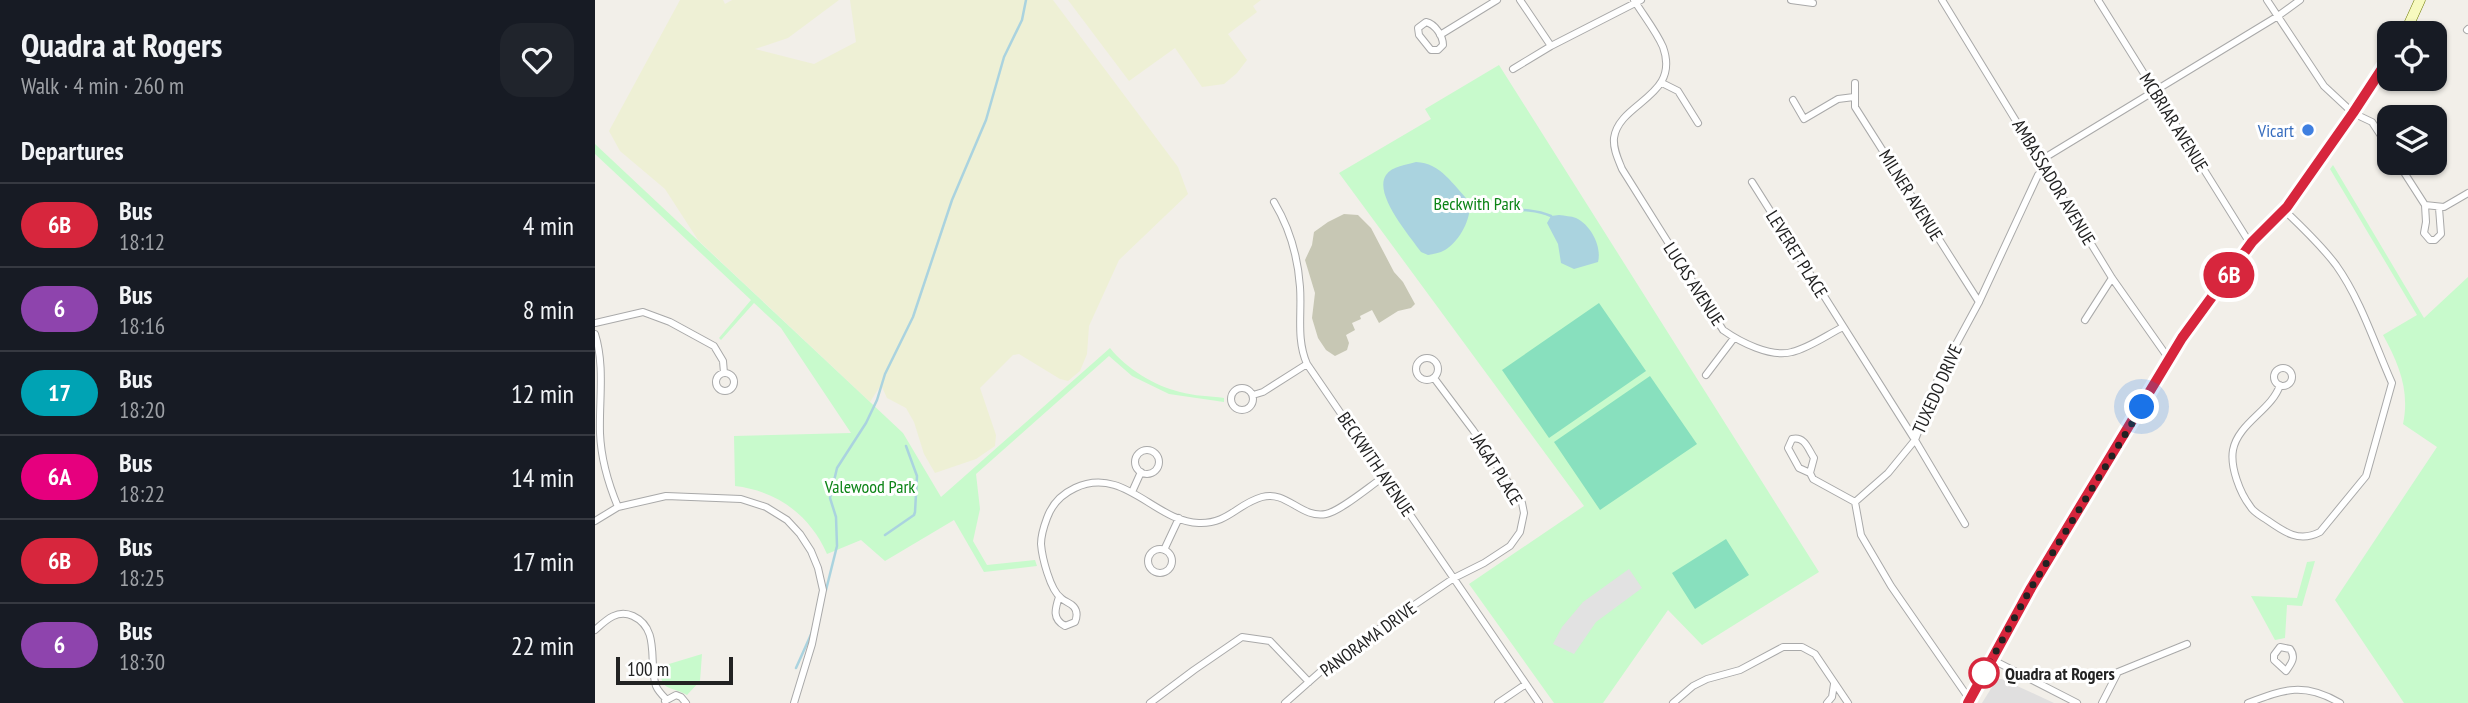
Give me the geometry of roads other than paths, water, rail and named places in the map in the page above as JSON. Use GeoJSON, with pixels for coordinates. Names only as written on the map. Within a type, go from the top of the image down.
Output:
{"type":"FeatureCollection","features":[{"type":"Feature","properties":{"kind":"main road"},"geometry":{"type":"LineString","coordinates":[[2410,21],[2420,0]]}},
{"type":"Feature","properties":{"kind":"main road"},"geometry":{"type":"LineString","coordinates":[[1969,701],[2031,588],[2182,338],[2251,245],[2284,209],[2377,76]]}},
{"type":"Feature","properties":{"kind":"street"},"geometry":{"type":"LineString","coordinates":[[1440,35],[1497,0]]}},
{"type":"Feature","properties":{"kind":"street"},"geometry":{"type":"LineString","coordinates":[[1520,0],[1551,46]]}},
{"type":"Feature","properties":{"kind":"street"},"geometry":{"type":"LineString","coordinates":[[1791,0],[1813,3]]}},
{"type":"Feature","properties":{"kind":"street","name":"AMBASSADOR AVENUE"},"geometry":{"type":"LineString","coordinates":[[1942,0],[2112,278],[2170,360]]}},
{"type":"Feature","properties":{"kind":"street","name":"MCBRIAR AVENUE"},"geometry":{"type":"LineString","coordinates":[[2098,0],[2251,245]]}},
{"type":"Feature","properties":{"kind":"street"},"geometry":{"type":"LineString","coordinates":[[2267,0],[2324,86],[2353,113],[2372,122],[2377,130]]}},
{"type":"Feature","properties":{"kind":"street"},"geometry":{"type":"LineString","coordinates":[[2041,160],[2300,0]]}},
{"type":"Feature","properties":{"kind":"street"},"geometry":{"type":"LineString","coordinates":[[1513,69],[1637,1],[1663,48],[1666,70],[1662,83],[1678,91],[1698,123]]}},
{"type":"Feature","properties":{"kind":"street"},"geometry":{"type":"LineString","coordinates":[[1422,22],[1429,22],[1440,35],[1443,45],[1434,51],[1419,35],[1418,28],[1422,22]]}},
{"type":"Feature","properties":{"kind":"street","name":"LUCAS AVENUE"},"geometry":{"type":"LineString","coordinates":[[1662,83],[1622,122],[1615,134],[1614,147],[1622,169],[1723,330],[1734,338],[1776,353],[1793,352],[1843,327]]}},
{"type":"Feature","properties":{"kind":"street","name":"MILNER AVENUE"},"geometry":{"type":"LineString","coordinates":[[1854,83],[1855,107],[1979,303]]}},
{"type":"Feature","properties":{"kind":"street"},"geometry":{"type":"LineString","coordinates":[[1793,100],[1804,119],[1838,99],[1854,97]]}},
{"type":"Feature","properties":{"kind":"street","name":"TUXEDO DRIVE"},"geometry":{"type":"LineString","coordinates":[[1855,502],[1888,473],[1915,440],[1940,374],[1979,303],[2038,175],[2046,169]]}},
{"type":"Feature","properties":{"kind":"street"},"geometry":{"type":"LineString","coordinates":[[2406,175],[2425,205],[2424,233],[2430,240],[2435,240],[2441,234],[2439,208]]}},
{"type":"Feature","properties":{"kind":"street","name":"LEVERET PLACE"},"geometry":{"type":"LineString","coordinates":[[1752,182],[1843,327]]}},
{"type":"Feature","properties":{"kind":"street"},"geometry":{"type":"LineString","coordinates":[[2425,205],[2439,208],[2468,193]]}},
{"type":"Feature","properties":{"kind":"street","name":"BECKWITH AVENUE"},"geometry":{"type":"LineString","coordinates":[[1274,202],[1293,250],[1300,286],[1300,338],[1307,363],[1539,703]]}},
{"type":"Feature","properties":{"kind":"street"},"geometry":{"type":"LineString","coordinates":[[2280,386],[2278,393],[2236,441],[2232,464],[2250,508],[2295,537],[2310,537],[2320,532],[2366,476],[2392,383],[2353,295],[2337,267],[2284,209]]}},
{"type":"Feature","properties":{"kind":"street"},"geometry":{"type":"LineString","coordinates":[[2085,320],[2112,278]]}},
{"type":"Feature","properties":{"kind":"street"},"geometry":{"type":"LineString","coordinates":[[595,323],[643,312],[670,322],[714,346],[723,361],[725,373]]}},
{"type":"Feature","properties":{"kind":"street"},"geometry":{"type":"LineString","coordinates":[[1843,327],[1965,524]]}},
{"type":"Feature","properties":{"kind":"street"},"geometry":{"type":"LineString","coordinates":[[595,334],[600,351],[600,433],[603,461],[608,484],[618,507]]}},
{"type":"Feature","properties":{"kind":"street"},"geometry":{"type":"LineString","coordinates":[[1706,375],[1734,338]]}},
{"type":"Feature","properties":{"kind":"street"},"geometry":{"type":"LineString","coordinates":[[1253,395],[1263,392],[1307,363]]}},
{"type":"Feature","properties":{"kind":"street","name":"JAGAT PLACE"},"geometry":{"type":"LineString","coordinates":[[1434,378],[1522,503],[1524,513],[1521,532],[1510,546],[1484,564],[1454,578]]}},
{"type":"Feature","properties":{"kind":"street"},"geometry":{"type":"LineString","coordinates":[[1810,473],[1814,458],[1803,440],[1792,439],[1789,451],[1799,468],[1810,473],[1813,479],[1855,502],[1861,535],[1891,586],[1969,701]]}},
{"type":"Feature","properties":{"kind":"street"},"geometry":{"type":"LineString","coordinates":[[1132,492],[1141,472]]}},
{"type":"Feature","properties":{"kind":"street"},"geometry":{"type":"LineString","coordinates":[[1059,597],[1054,613],[1056,619],[1065,626],[1070,625],[1075,622],[1076,612],[1074,607],[1059,597],[1045,565],[1041,544],[1044,528],[1055,503],[1070,490],[1089,483],[1111,484],[1132,492],[1179,518],[1198,523],[1217,522],[1253,500],[1268,496],[1283,498],[1308,513],[1327,514],[1385,476]]}},
{"type":"Feature","properties":{"kind":"street"},"geometry":{"type":"LineString","coordinates":[[595,522],[618,507],[666,496],[741,499],[766,507],[786,520],[800,534],[815,559],[823,590],[812,644],[794,703]]}},
{"type":"Feature","properties":{"kind":"street"},"geometry":{"type":"LineString","coordinates":[[1164,550],[1179,518]]}},
{"type":"Feature","properties":{"kind":"street","name":"PANORAMA DRIVE"},"geometry":{"type":"LineString","coordinates":[[1285,703],[1336,658],[1454,578]]}},
{"type":"Feature","properties":{"kind":"street"},"geometry":{"type":"LineString","coordinates":[[595,631],[611,617],[619,614],[629,614],[644,623],[651,642],[657,689],[664,701],[676,695],[686,703]]}},
{"type":"Feature","properties":{"kind":"street"},"geometry":{"type":"LineString","coordinates":[[1150,703],[1242,638],[1270,641],[1309,682]]}},
{"type":"Feature","properties":{"kind":"street"},"geometry":{"type":"LineString","coordinates":[[2102,703],[2118,672],[2187,644]]}},
{"type":"Feature","properties":{"kind":"street"},"geometry":{"type":"LineString","coordinates":[[1673,703],[1707,679],[1740,670],[1783,647],[1802,647],[1812,651],[1848,703]]}},
{"type":"Feature","properties":{"kind":"street"},"geometry":{"type":"LineString","coordinates":[[1991,659],[2077,703]]}},
{"type":"Feature","properties":{"kind":"street"},"geometry":{"type":"LineString","coordinates":[[2286,671],[2287,689]]}},
{"type":"Feature","properties":{"kind":"street"},"geometry":{"type":"LineString","coordinates":[[1499,703],[1526,684]]}},
{"type":"Feature","properties":{"kind":"street"},"geometry":{"type":"LineString","coordinates":[[1827,703],[1832,698],[1834,684]]}},
{"type":"Feature","properties":{"kind":"street"},"geometry":{"type":"LineString","coordinates":[[2248,703],[2287,689],[2313,690],[2340,703]]}},
{"type":"Feature","properties":{"kind":"street"},"geometry":{"type":"LineString","coordinates":[[1681,695],[1687,703]]}},
{"type":"Feature","properties":{"kind":"water"},"geometry":{"type":"Polygon","coordinates":[[[1416,162],[1433,166],[1440,171],[1469,201],[1469,214],[1460,235],[1439,253],[1428,255],[1421,252],[1402,226],[1384,193],[1383,183],[1389,172],[1416,162]]]}},
{"type":"Feature","properties":{"kind":"water"},"geometry":{"type":"Polygon","coordinates":[[[1551,216],[1576,218],[1591,231],[1597,243],[1598,262],[1574,269],[1561,263],[1558,244],[1547,223],[1551,216]]]}},
{"type":"Feature","properties":{"kind":"waterway"},"geometry":{"type":"LineString","coordinates":[[826,590],[837,546],[836,517],[830,498],[837,468],[866,423],[885,374],[913,317],[952,200],[986,120],[1004,57],[1022,20],[1026,0]]}},
{"type":"Feature","properties":{"kind":"waterway"},"geometry":{"type":"LineString","coordinates":[[1471,206],[1531,211],[1551,216]]}},
{"type":"Feature","properties":{"kind":"waterway"},"geometry":{"type":"LineString","coordinates":[[885,535],[915,512],[917,476],[906,446]]}},
{"type":"Feature","properties":{"kind":"waterway"},"geometry":{"type":"LineString","coordinates":[[796,668],[813,630]]}},
{"type":"Feature","properties":{"kind":"place","name":"Vicart"},"geometry":{"type":"Point","coordinates":[2308,130]}},
{"type":"Feature","properties":{"kind":"place","name":"Quadra at Rogers"},"geometry":{"type":"Point","coordinates":[1984,673]}},
{"type":"Feature","properties":{"kind":"park label","name":"Beckwith Park"},"geometry":{"type":"Point","coordinates":[1477,203]}},
{"type":"Feature","properties":{"kind":"park label","name":"Valewood Park"},"geometry":{"type":"Point","coordinates":[870,486]}}]}
